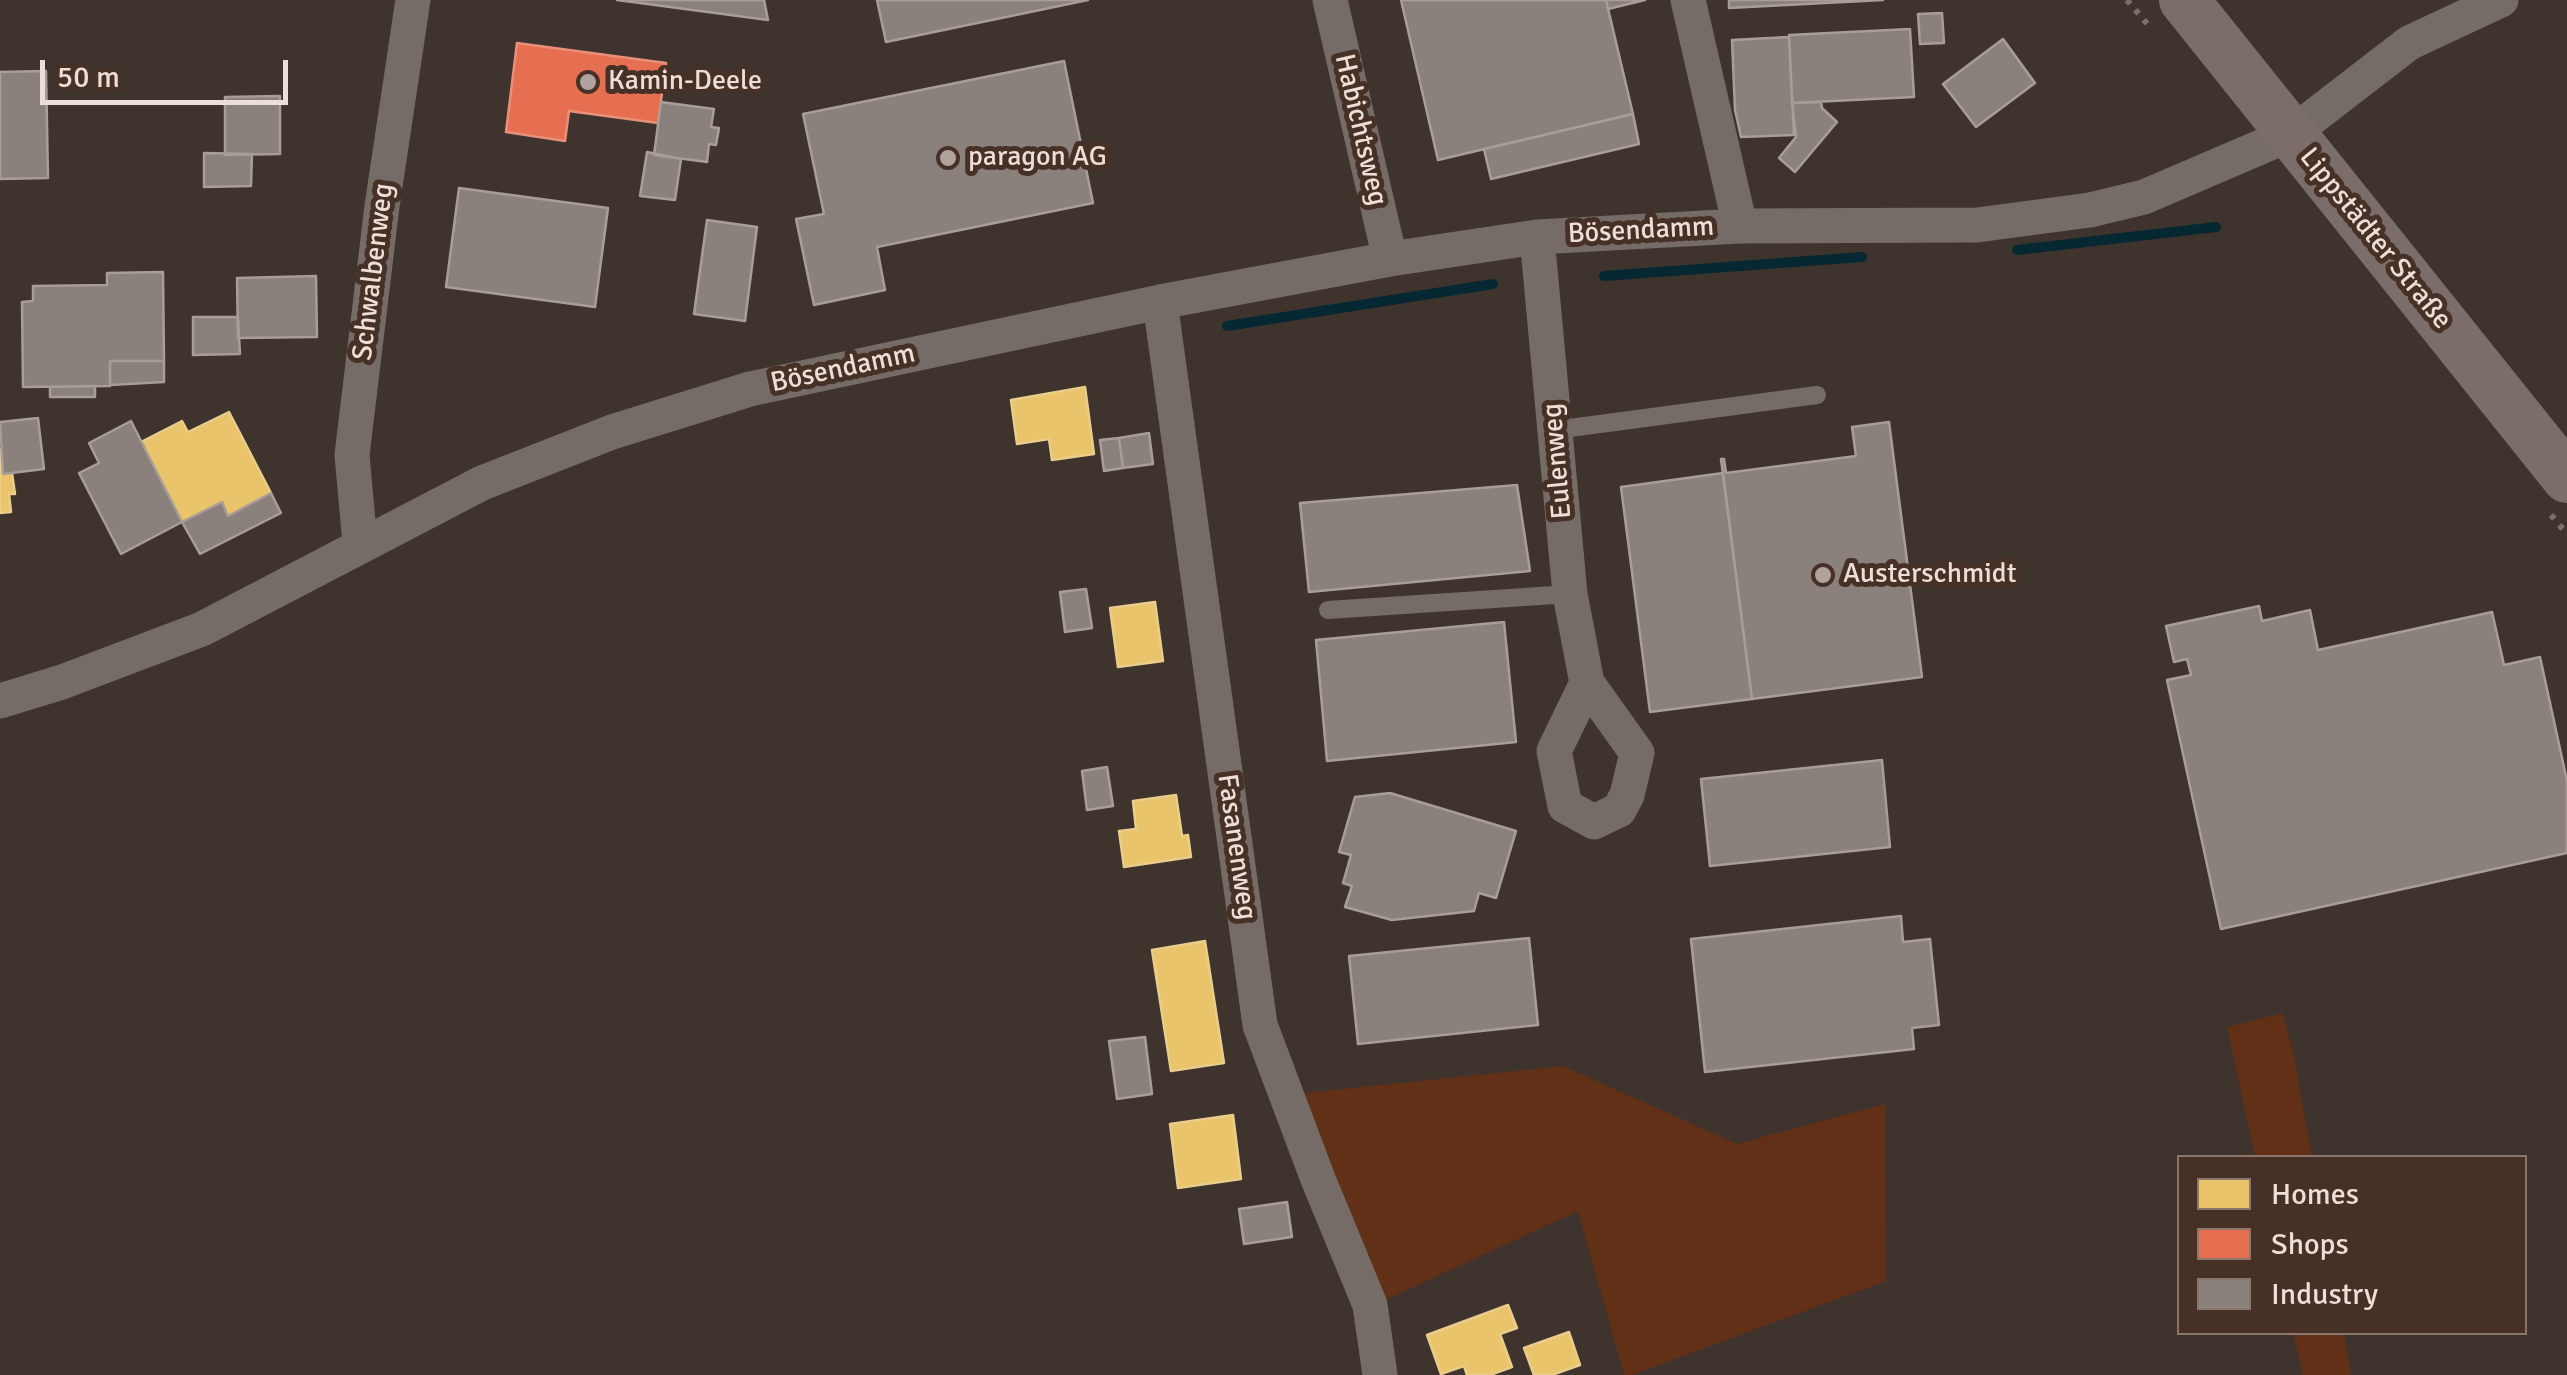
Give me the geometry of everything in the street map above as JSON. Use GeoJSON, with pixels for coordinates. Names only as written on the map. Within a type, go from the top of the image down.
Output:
{"type":"FeatureCollection","features":[{"type":"Feature","properties":{"kind":"main road","name":"Lippstädter Straße"},"geometry":{"type":"LineString","coordinates":[[2184,0],[2567,478]]}},
{"type":"Feature","properties":{"kind":"street","name":"Schwalbenweg"},"geometry":{"type":"LineString","coordinates":[[360,544],[352,455],[382,206],[414,0]]}},
{"type":"Feature","properties":{"kind":"street","name":"Habichtsweg"},"geometry":{"type":"LineString","coordinates":[[1330,0],[1390,260]]}},
{"type":"Feature","properties":{"kind":"street","name":"Bösendamm"},"geometry":{"type":"LineString","coordinates":[[1688,0],[1740,226]]}},
{"type":"Feature","properties":{"kind":"street","name":"Bösendamm"},"geometry":{"type":"LineString","coordinates":[[0,701],[202,629],[360,544],[501,476],[612,432],[750,389],[1160,302],[1537,237],[1740,226],[1976,225],[2090,210],[2144,197],[2291,134],[2409,43],[2501,0]]}},
{"type":"Feature","properties":{"kind":"street","name":"Eulenweg"},"geometry":{"type":"LineString","coordinates":[[1537,237],[1570,594],[1587,683]]}},
{"type":"Feature","properties":{"kind":"street","name":"Fasanenweg"},"geometry":{"type":"LineString","coordinates":[[1160,302],[1260,1025],[1370,1306],[1380,1375]]}},
{"type":"Feature","properties":{"kind":"lane"},"geometry":{"type":"LineString","coordinates":[[1555,430],[1818,395]]}},
{"type":"Feature","properties":{"kind":"lane"},"geometry":{"type":"LineString","coordinates":[[1328,610],[1570,594]]}},
{"type":"Feature","properties":{"kind":"shaded area"},"geometry":{"type":"Polygon","coordinates":[[[2283,1013],[2312,1155],[2255,1155],[2227,1027],[2283,1013]]]}},
{"type":"Feature","properties":{"kind":"shaded area"},"geometry":{"type":"Polygon","coordinates":[[[1563,1066],[1737,1144],[1885,1104],[1886,1281],[1632,1375],[1624,1375],[1578,1211],[1381,1302],[1295,1094],[1563,1066]]]}},
{"type":"Feature","properties":{"kind":"shaded area"},"geometry":{"type":"Polygon","coordinates":[[[2293,1335],[2344,1335],[2351,1375],[2303,1375],[2293,1335]]]}},
{"type":"Feature","properties":{"kind":"building: Homes"},"geometry":{"type":"Polygon","coordinates":[[[1085,387],[1094,454],[1052,460],[1049,439],[1017,444],[1011,400],[1085,387]]]}},
{"type":"Feature","properties":{"kind":"building: Homes"},"geometry":{"type":"Polygon","coordinates":[[[229,412],[271,493],[228,516],[222,502],[182,522],[141,442],[182,421],[188,432],[229,412]]]}},
{"type":"Feature","properties":{"kind":"building: Homes"},"geometry":{"type":"Polygon","coordinates":[[[0,449],[3,474],[12,473],[15,494],[9,494],[11,512],[0,513],[0,449]]]}},
{"type":"Feature","properties":{"kind":"building: Homes"},"geometry":{"type":"Polygon","coordinates":[[[1155,602],[1163,661],[1118,667],[1110,608],[1155,602]]]}},
{"type":"Feature","properties":{"kind":"building: Homes"},"geometry":{"type":"Polygon","coordinates":[[[1176,795],[1182,836],[1188,835],[1191,857],[1124,867],[1119,831],[1136,829],[1133,801],[1176,795]]]}},
{"type":"Feature","properties":{"kind":"building: Homes"},"geometry":{"type":"Polygon","coordinates":[[[1205,941],[1224,1063],[1171,1071],[1152,950],[1205,941]]]}},
{"type":"Feature","properties":{"kind":"building: Homes"},"geometry":{"type":"Polygon","coordinates":[[[1233,1115],[1241,1179],[1178,1188],[1170,1124],[1233,1115]]]}},
{"type":"Feature","properties":{"kind":"building: Homes"},"geometry":{"type":"Polygon","coordinates":[[[1508,1305],[1517,1328],[1500,1334],[1512,1367],[1490,1375],[1467,1375],[1464,1366],[1441,1374],[1427,1335],[1508,1305]]]}},
{"type":"Feature","properties":{"kind":"building: Homes"},"geometry":{"type":"Polygon","coordinates":[[[1569,1332],[1580,1365],[1552,1375],[1534,1375],[1524,1348],[1569,1332]]]}},
{"type":"Feature","properties":{"kind":"building: Shops","name":"Kamin-Deele"},"geometry":{"type":"Polygon","coordinates":[[[517,43],[666,63],[658,123],[569,111],[565,141],[506,132],[517,43]]]}},
{"type":"Feature","properties":{"kind":"building: Industry"},"geometry":{"type":"Polygon","coordinates":[[[617,0],[764,0],[768,20],[617,0]]]}},
{"type":"Feature","properties":{"kind":"building: Industry"},"geometry":{"type":"Polygon","coordinates":[[[877,0],[1088,0],[886,42],[877,0]]]}},
{"type":"Feature","properties":{"kind":"building: Industry"},"geometry":{"type":"Polygon","coordinates":[[[1401,0],[1606,0],[1633,114],[1438,160],[1401,0]]]}},
{"type":"Feature","properties":{"kind":"building: Industry"},"geometry":{"type":"Polygon","coordinates":[[[1606,0],[1645,0],[1608,9],[1606,0]]]}},
{"type":"Feature","properties":{"kind":"building: Industry"},"geometry":{"type":"Polygon","coordinates":[[[1729,0],[1883,0],[1729,8],[1729,0]]]}},
{"type":"Feature","properties":{"kind":"building: Industry"},"geometry":{"type":"Polygon","coordinates":[[[1942,13],[1944,43],[1920,44],[1918,14],[1942,13]]]}},
{"type":"Feature","properties":{"kind":"building: Industry"},"geometry":{"type":"Polygon","coordinates":[[[1910,29],[1914,97],[1792,103],[1789,35],[1910,29]]]}},
{"type":"Feature","properties":{"kind":"building: Industry"},"geometry":{"type":"Polygon","coordinates":[[[1789,37],[1794,135],[1741,137],[1735,110],[1732,40],[1789,37]]]}},
{"type":"Feature","properties":{"kind":"building: Industry"},"geometry":{"type":"Polygon","coordinates":[[[2003,39],[2035,83],[1976,127],[1943,84],[2003,39]]]}},
{"type":"Feature","properties":{"kind":"building: Industry","name":"paragon AG"},"geometry":{"type":"Polygon","coordinates":[[[1064,61],[1093,203],[877,247],[885,290],[814,305],[796,219],[824,214],[803,114],[1064,61]]]}},
{"type":"Feature","properties":{"kind":"building: Industry"},"geometry":{"type":"Polygon","coordinates":[[[46,71],[48,178],[0,179],[0,72],[46,71]]]}},
{"type":"Feature","properties":{"kind":"building: Industry"},"geometry":{"type":"Polygon","coordinates":[[[280,96],[280,154],[225,155],[225,97],[280,96]]]}},
{"type":"Feature","properties":{"kind":"building: Industry"},"geometry":{"type":"Polygon","coordinates":[[[661,102],[714,109],[711,127],[719,128],[716,145],[709,144],[707,162],[654,155],[661,102]]]}},
{"type":"Feature","properties":{"kind":"building: Industry"},"geometry":{"type":"Polygon","coordinates":[[[1821,102],[1837,122],[1795,172],[1779,158],[1796,137],[1792,103],[1821,102]]]}},
{"type":"Feature","properties":{"kind":"building: Industry"},"geometry":{"type":"Polygon","coordinates":[[[1633,114],[1639,144],[1491,179],[1484,149],[1633,114]]]}},
{"type":"Feature","properties":{"kind":"building: Industry"},"geometry":{"type":"Polygon","coordinates":[[[647,152],[681,159],[675,200],[640,196],[647,152]]]}},
{"type":"Feature","properties":{"kind":"building: Industry"},"geometry":{"type":"Polygon","coordinates":[[[204,153],[252,154],[251,186],[204,187],[204,153]]]}},
{"type":"Feature","properties":{"kind":"building: Industry"},"geometry":{"type":"Polygon","coordinates":[[[459,188],[608,208],[595,307],[446,287],[459,188]]]}},
{"type":"Feature","properties":{"kind":"building: Industry"},"geometry":{"type":"Polygon","coordinates":[[[707,220],[757,227],[745,321],[694,314],[707,220]]]}},
{"type":"Feature","properties":{"kind":"building: Industry"},"geometry":{"type":"Polygon","coordinates":[[[163,272],[164,361],[110,361],[110,386],[23,387],[22,302],[33,301],[33,286],[107,285],[107,273],[163,272]]]}},
{"type":"Feature","properties":{"kind":"building: Industry"},"geometry":{"type":"Polygon","coordinates":[[[316,276],[317,337],[238,338],[237,278],[316,276]]]}},
{"type":"Feature","properties":{"kind":"building: Industry"},"geometry":{"type":"Polygon","coordinates":[[[193,317],[238,317],[240,354],[193,355],[193,317]]]}},
{"type":"Feature","properties":{"kind":"building: Industry"},"geometry":{"type":"Polygon","coordinates":[[[110,361],[164,361],[164,382],[110,385],[110,361]]]}},
{"type":"Feature","properties":{"kind":"building: Industry"},"geometry":{"type":"Polygon","coordinates":[[[95,386],[95,397],[50,397],[50,387],[95,386]]]}},
{"type":"Feature","properties":{"kind":"building: Industry"},"geometry":{"type":"Polygon","coordinates":[[[38,418],[44,469],[3,474],[0,422],[38,418]]]}},
{"type":"Feature","properties":{"kind":"building: Industry"},"geometry":{"type":"Polygon","coordinates":[[[131,421],[182,522],[121,554],[79,473],[99,463],[89,443],[131,421]]]}},
{"type":"Feature","properties":{"kind":"building: Industry","name":"Austerschmidt"},"geometry":{"type":"Polygon","coordinates":[[[1889,422],[1922,677],[1752,699],[1721,459],[1726,473],[1856,456],[1852,427],[1889,422]]]}},
{"type":"Feature","properties":{"kind":"building: Industry"},"geometry":{"type":"Polygon","coordinates":[[[1149,433],[1153,464],[1123,468],[1119,438],[1149,433]]]}},
{"type":"Feature","properties":{"kind":"building: Industry"},"geometry":{"type":"Polygon","coordinates":[[[1119,438],[1123,468],[1104,471],[1100,440],[1119,438]]]}},
{"type":"Feature","properties":{"kind":"building: Industry"},"geometry":{"type":"Polygon","coordinates":[[[1723,473],[1752,699],[1650,712],[1621,487],[1723,473]]]}},
{"type":"Feature","properties":{"kind":"building: Industry"},"geometry":{"type":"Polygon","coordinates":[[[1517,485],[1530,571],[1309,592],[1300,503],[1517,485]]]}},
{"type":"Feature","properties":{"kind":"building: Industry"},"geometry":{"type":"Polygon","coordinates":[[[271,493],[281,513],[200,554],[182,522],[222,502],[228,516],[271,493]]]}},
{"type":"Feature","properties":{"kind":"building: Industry"},"geometry":{"type":"Polygon","coordinates":[[[1086,589],[1092,628],[1065,632],[1060,592],[1086,589]]]}},
{"type":"Feature","properties":{"kind":"building: Industry"},"geometry":{"type":"Polygon","coordinates":[[[2259,606],[2262,621],[2310,610],[2318,650],[2492,612],[2504,665],[2540,657],[2567,781],[2567,853],[2221,929],[2167,680],[2191,675],[2187,659],[2174,662],[2166,626],[2259,606]]]}},
{"type":"Feature","properties":{"kind":"building: Industry"},"geometry":{"type":"Polygon","coordinates":[[[1504,622],[1516,742],[1327,761],[1316,640],[1504,622]]]}},
{"type":"Feature","properties":{"kind":"building: Industry"},"geometry":{"type":"Polygon","coordinates":[[[1882,760],[1890,847],[1710,866],[1701,779],[1882,760]]]}},
{"type":"Feature","properties":{"kind":"building: Industry"},"geometry":{"type":"Polygon","coordinates":[[[1107,767],[1113,806],[1087,810],[1082,771],[1107,767]]]}},
{"type":"Feature","properties":{"kind":"building: Industry"},"geometry":{"type":"Polygon","coordinates":[[[1390,793],[1516,831],[1496,898],[1479,893],[1474,911],[1392,920],[1345,907],[1352,886],[1343,883],[1351,855],[1339,852],[1355,797],[1390,793]]]}},
{"type":"Feature","properties":{"kind":"building: Industry"},"geometry":{"type":"Polygon","coordinates":[[[1901,916],[1903,942],[1930,939],[1939,1025],[1912,1028],[1914,1049],[1705,1072],[1691,939],[1901,916]]]}},
{"type":"Feature","properties":{"kind":"building: Industry"},"geometry":{"type":"Polygon","coordinates":[[[1529,938],[1538,1025],[1358,1044],[1349,956],[1529,938]]]}},
{"type":"Feature","properties":{"kind":"building: Industry"},"geometry":{"type":"Polygon","coordinates":[[[1145,1037],[1152,1094],[1117,1099],[1109,1041],[1145,1037]]]}},
{"type":"Feature","properties":{"kind":"building: Industry"},"geometry":{"type":"Polygon","coordinates":[[[1287,1202],[1292,1237],[1244,1244],[1239,1209],[1287,1202]]]}},
{"type":"Feature","properties":{"kind":"waterway"},"geometry":{"type":"LineString","coordinates":[[2017,250],[2216,227]]}},
{"type":"Feature","properties":{"kind":"waterway"},"geometry":{"type":"LineString","coordinates":[[1604,276],[1862,257]]}},
{"type":"Feature","properties":{"kind":"waterway"},"geometry":{"type":"LineString","coordinates":[[1227,326],[1493,284]]}},
{"type":"Feature","properties":{"kind":"place","name":"Kamin-Deele"},"geometry":{"type":"Point","coordinates":[588,82]}},
{"type":"Feature","properties":{"kind":"place","name":"paragon AG"},"geometry":{"type":"Point","coordinates":[948,158]}},
{"type":"Feature","properties":{"kind":"place","name":"Austerschmidt"},"geometry":{"type":"Point","coordinates":[1823,575]}}]}
